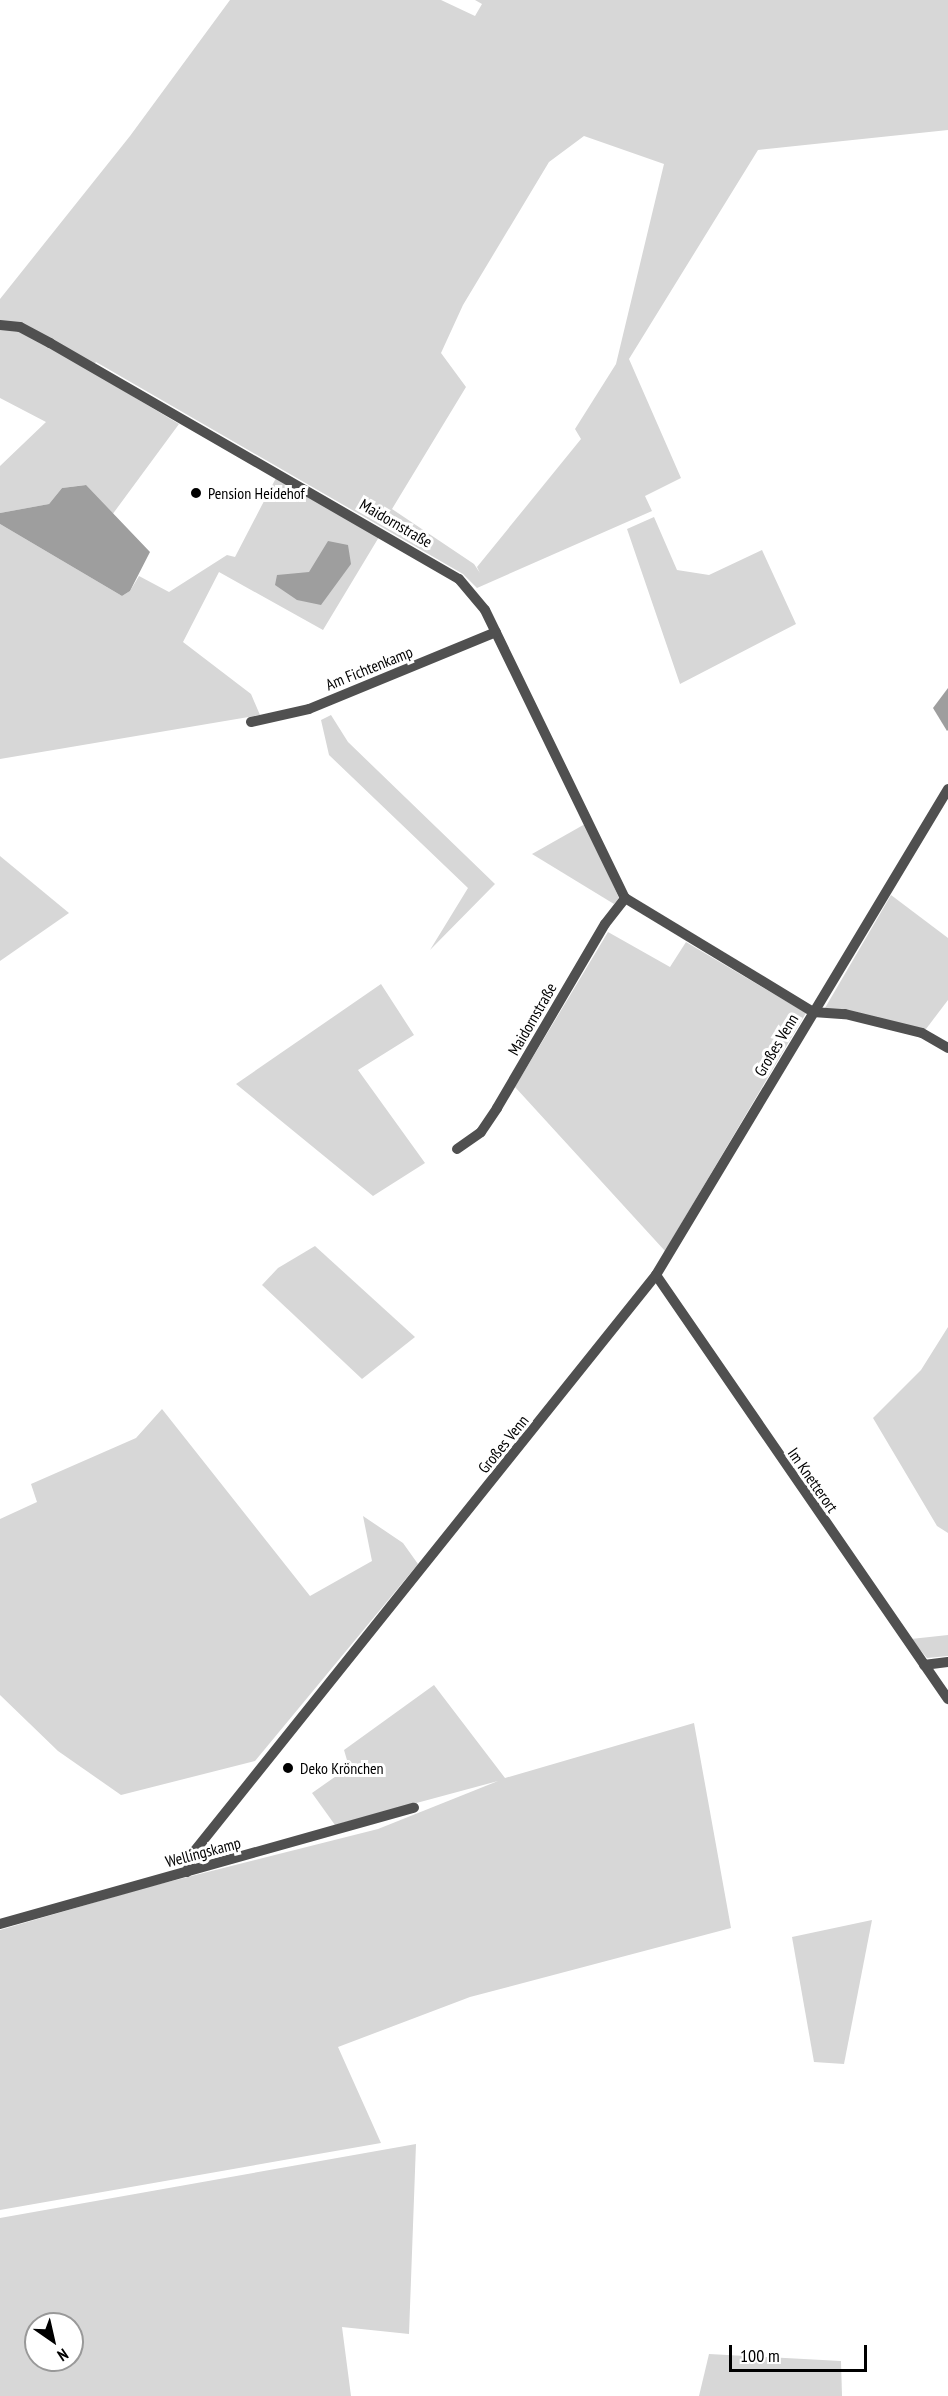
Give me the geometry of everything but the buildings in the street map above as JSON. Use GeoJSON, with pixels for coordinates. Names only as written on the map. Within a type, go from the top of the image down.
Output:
{"type":"FeatureCollection","features":[{"type":"Feature","properties":{"kind":"street","name":"Maidornstraße"},"geometry":{"type":"LineString","coordinates":[[0,325],[20,327],[50,343],[442,567],[475,595],[496,632],[625,898],[604,924],[481,1132],[457,1149]]}},
{"type":"Feature","properties":{"kind":"street","name":"Am Fichtenkamp"},"geometry":{"type":"LineString","coordinates":[[251,722],[309,709],[496,632]]}},
{"type":"Feature","properties":{"kind":"street","name":"Großes Venn"},"geometry":{"type":"LineString","coordinates":[[187,1872],[193,1853],[656,1275],[948,789]]}},
{"type":"Feature","properties":{"kind":"street"},"geometry":{"type":"LineString","coordinates":[[625,898],[813,1012]]}},
{"type":"Feature","properties":{"kind":"street","name":"Großes Venn"},"geometry":{"type":"LineString","coordinates":[[813,1012],[845,1014],[922,1033],[948,1048]]}},
{"type":"Feature","properties":{"kind":"street","name":"Im Knetterort"},"geometry":{"type":"LineString","coordinates":[[656,1275],[948,1699]]}},
{"type":"Feature","properties":{"kind":"street"},"geometry":{"type":"LineString","coordinates":[[924,1665],[948,1662]]}},
{"type":"Feature","properties":{"kind":"street","name":"Wellingskamp"},"geometry":{"type":"LineString","coordinates":[[0,1924],[414,1808]]}},
{"type":"Feature","properties":{"kind":"shaded area"},"geometry":{"type":"Polygon","coordinates":[[[230,0],[441,0],[475,16],[482,4],[475,0],[948,0],[948,130],[758,150],[629,359],[681,478],[645,496],[652,511],[477,588],[463,574],[96,362],[89,370],[179,424],[112,515],[85,485],[62,488],[49,504],[0,513],[0,466],[46,422],[0,398],[0,299],[130,136],[230,0]],[[584,136],[549,162],[463,305],[441,353],[466,387],[392,509],[474,564],[480,573],[477,567],[581,439],[575,429],[616,364],[664,164],[584,136]]]}},
{"type":"Feature","properties":{"kind":"shaded area"},"geometry":{"type":"Polygon","coordinates":[[[276,478],[379,537],[323,630],[219,572],[183,642],[251,694],[260,715],[0,759],[0,524],[122,596],[130,591],[139,576],[169,592],[227,555],[235,557],[276,478]]]}},
{"type":"Feature","properties":{"kind":"shaded area"},"geometry":{"type":"Polygon","coordinates":[[[86,485],[150,552],[130,591],[122,596],[0,524],[0,513],[49,504],[62,488],[86,485]]]}},
{"type":"Feature","properties":{"kind":"shaded area"},"geometry":{"type":"Polygon","coordinates":[[[654,517],[677,570],[709,575],[762,550],[796,624],[680,684],[627,529],[654,517]]]}},
{"type":"Feature","properties":{"kind":"shaded area"},"geometry":{"type":"Polygon","coordinates":[[[328,541],[348,545],[351,564],[321,605],[297,600],[275,585],[277,575],[309,572],[328,541]]]}},
{"type":"Feature","properties":{"kind":"shaded area"},"geometry":{"type":"Polygon","coordinates":[[[948,688],[948,730],[947,731],[933,708],[948,688]]]}},
{"type":"Feature","properties":{"kind":"shaded area"},"geometry":{"type":"Polygon","coordinates":[[[331,715],[348,742],[495,884],[430,950],[468,888],[329,755],[321,720],[331,715]]]}},
{"type":"Feature","properties":{"kind":"shaded area"},"geometry":{"type":"Polygon","coordinates":[[[585,824],[619,898],[614,904],[532,854],[585,824]]]}},
{"type":"Feature","properties":{"kind":"shaded area"},"geometry":{"type":"Polygon","coordinates":[[[0,856],[69,913],[0,961],[0,856]]]}},
{"type":"Feature","properties":{"kind":"shaded area"},"geometry":{"type":"Polygon","coordinates":[[[891,895],[948,938],[948,1000],[926,1029],[825,1008],[891,895]]]}},
{"type":"Feature","properties":{"kind":"shaded area"},"geometry":{"type":"Polygon","coordinates":[[[608,932],[670,967],[686,942],[806,1013],[665,1251],[515,1087],[608,932]]]}},
{"type":"Feature","properties":{"kind":"shaded area"},"geometry":{"type":"Polygon","coordinates":[[[381,984],[414,1035],[358,1070],[425,1163],[373,1196],[236,1084],[381,984]]]}},
{"type":"Feature","properties":{"kind":"shaded area"},"geometry":{"type":"Polygon","coordinates":[[[315,1246],[415,1337],[362,1379],[262,1285],[278,1268],[315,1246]]]}},
{"type":"Feature","properties":{"kind":"shaded area"},"geometry":{"type":"Polygon","coordinates":[[[948,1327],[948,1533],[937,1526],[873,1418],[921,1370],[948,1327]]]}},
{"type":"Feature","properties":{"kind":"shaded area"},"geometry":{"type":"Polygon","coordinates":[[[162,1409],[310,1596],[372,1561],[363,1516],[403,1543],[418,1564],[255,1761],[121,1795],[58,1751],[0,1695],[0,1519],[37,1502],[31,1484],[136,1438],[162,1409]]]}},
{"type":"Feature","properties":{"kind":"shaded area"},"geometry":{"type":"Polygon","coordinates":[[[948,1635],[948,1656],[927,1658],[911,1639],[948,1635]]]}},
{"type":"Feature","properties":{"kind":"shaded area"},"geometry":{"type":"Polygon","coordinates":[[[434,1685],[505,1778],[694,1723],[731,1928],[470,1997],[338,2047],[381,2143],[0,2210],[0,1930],[144,1888],[378,1829],[498,1781],[335,1825],[312,1793],[349,1767],[344,1750],[434,1685]]]}},
{"type":"Feature","properties":{"kind":"shaded area"},"geometry":{"type":"Polygon","coordinates":[[[872,1920],[844,2064],[814,2062],[792,1937],[872,1920]]]}},
{"type":"Feature","properties":{"kind":"shaded area"},"geometry":{"type":"Polygon","coordinates":[[[416,2144],[409,2334],[342,2327],[351,2396],[0,2396],[0,2218],[416,2144]]]}},
{"type":"Feature","properties":{"kind":"shaded area"},"geometry":{"type":"Polygon","coordinates":[[[709,2354],[841,2361],[842,2396],[699,2396],[709,2354]]]}},
{"type":"Feature","properties":{"kind":"place","name":"Pension Heidehof"},"geometry":{"type":"Point","coordinates":[196,493]}},
{"type":"Feature","properties":{"kind":"place","name":"Deko Krönchen"},"geometry":{"type":"Point","coordinates":[288,1768]}}]}
